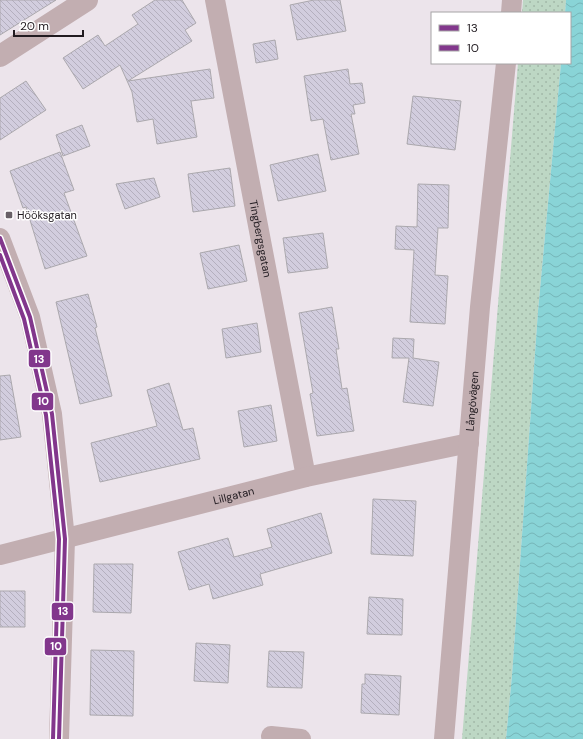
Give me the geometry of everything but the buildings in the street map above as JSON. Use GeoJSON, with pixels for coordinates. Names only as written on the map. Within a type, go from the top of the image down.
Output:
{"type":"FeatureCollection","features":[{"type":"Feature","properties":{"kind":"street"},"geometry":{"type":"LineString","coordinates":[[0,56],[88,0]]}},
{"type":"Feature","properties":{"kind":"street","name":"Tingbergsgatan"},"geometry":{"type":"LineString","coordinates":[[215,0],[306,477]]}},
{"type":"Feature","properties":{"kind":"street"},"geometry":{"type":"LineString","coordinates":[[511,12],[512,0]]}},
{"type":"Feature","properties":{"kind":"street","name":"Långövägen"},"geometry":{"type":"LineString","coordinates":[[444,739],[480,307],[506,64]]}},
{"type":"Feature","properties":{"kind":"street"},"geometry":{"type":"LineString","coordinates":[[0,238],[30,317],[52,414],[65,539],[58,739]]}},
{"type":"Feature","properties":{"kind":"street","name":"Lillgatan"},"geometry":{"type":"LineString","coordinates":[[0,555],[306,477],[469,442]]}},
{"type":"Feature","properties":{"kind":"street"},"geometry":{"type":"LineString","coordinates":[[271,736],[301,739]]}},
{"type":"Feature","properties":{"kind":"green space"},"geometry":{"type":"Polygon","coordinates":[[[523,0],[566,0],[565,12],[522,12],[523,0]]]}},
{"type":"Feature","properties":{"kind":"green space"},"geometry":{"type":"Polygon","coordinates":[[[518,64],[561,64],[538,311],[512,675],[506,739],[462,739],[518,64]]]}},
{"type":"Feature","properties":{"kind":"water"},"geometry":{"type":"Polygon","coordinates":[[[566,0],[583,0],[583,739],[506,739],[512,675],[538,311],[561,64],[571,64],[571,12],[565,12],[566,0]]]}},
{"type":"Feature","properties":{"kind":"transit line","name":"13"},"geometry":{"type":"LineString","coordinates":[[0,238],[30,317],[52,414],[65,539],[59,739]]}},
{"type":"Feature","properties":{"kind":"transit line","name":"10"},"geometry":{"type":"LineString","coordinates":[[0,255],[24,319],[46,415],[59,539],[53,739]]}},
{"type":"Feature","properties":{"kind":"place","name":"Hööksgatan"},"geometry":{"type":"Point","coordinates":[9,215]}}]}
